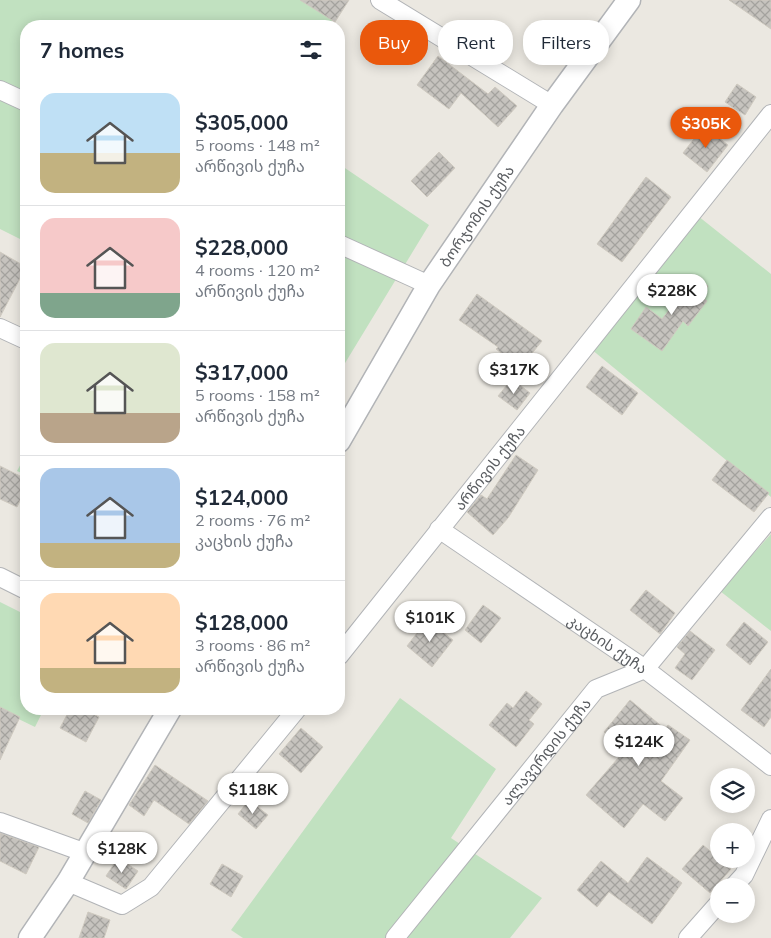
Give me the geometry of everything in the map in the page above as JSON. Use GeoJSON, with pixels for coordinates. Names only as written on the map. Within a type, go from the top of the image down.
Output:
{"type":"FeatureCollection","features":[{"type":"Feature","properties":{"kind":"street"},"geometry":{"type":"LineString","coordinates":[[380,0],[552,105]]}},
{"type":"Feature","properties":{"kind":"street","name":"ბორჯომის ქუჩა"},"geometry":{"type":"LineString","coordinates":[[345,431],[429,284],[552,105],[629,0]]}},
{"type":"Feature","properties":{"kind":"street"},"geometry":{"type":"LineString","coordinates":[[0,90],[20,99]]}},
{"type":"Feature","properties":{"kind":"street","name":"არწივის ქუჩა"},"geometry":{"type":"LineString","coordinates":[[345,648],[771,114]]}},
{"type":"Feature","properties":{"kind":"street"},"geometry":{"type":"LineString","coordinates":[[345,247],[429,284]]}},
{"type":"Feature","properties":{"kind":"street"},"geometry":{"type":"LineString","coordinates":[[0,328],[20,337]]}},
{"type":"Feature","properties":{"kind":"street","name":"ალავერდის ქუჩა"},"geometry":{"type":"LineString","coordinates":[[395,938],[596,689],[645,669],[771,517]]}},
{"type":"Feature","properties":{"kind":"street","name":"კაცხის ქუჩა"},"geometry":{"type":"LineString","coordinates":[[439,529],[645,669],[771,766]]}},
{"type":"Feature","properties":{"kind":"street"},"geometry":{"type":"LineString","coordinates":[[0,577],[20,587]]}},
{"type":"Feature","properties":{"kind":"street"},"geometry":{"type":"LineString","coordinates":[[30,938],[86,853],[166,715]]}},
{"type":"Feature","properties":{"kind":"street"},"geometry":{"type":"LineString","coordinates":[[68,882],[122,905],[151,887],[291,715]]}},
{"type":"Feature","properties":{"kind":"street"},"geometry":{"type":"LineString","coordinates":[[741,878],[771,819]]}},
{"type":"Feature","properties":{"kind":"street"},"geometry":{"type":"LineString","coordinates":[[0,822],[86,853]]}},
{"type":"Feature","properties":{"kind":"street"},"geometry":{"type":"LineString","coordinates":[[688,938],[710,913]]}},
{"type":"Feature","properties":{"kind":"green space"},"geometry":{"type":"Polygon","coordinates":[[[0,0],[347,0],[332,20],[20,20],[20,239],[0,229],[0,0]]]}},
{"type":"Feature","properties":{"kind":"green space"},"geometry":{"type":"Polygon","coordinates":[[[345,168],[429,225],[345,363],[345,168]]]}},
{"type":"Feature","properties":{"kind":"green space"},"geometry":{"type":"Polygon","coordinates":[[[698,216],[771,274],[771,497],[591,349],[698,216]]]}},
{"type":"Feature","properties":{"kind":"green space"},"geometry":{"type":"Polygon","coordinates":[[[771,534],[771,631],[720,591],[771,534]]]}},
{"type":"Feature","properties":{"kind":"green space"},"geometry":{"type":"Polygon","coordinates":[[[0,602],[20,612],[20,715],[41,715],[35,727],[0,710],[0,602]]]}},
{"type":"Feature","properties":{"kind":"green space"},"geometry":{"type":"Polygon","coordinates":[[[400,698],[496,769],[451,838],[542,898],[510,938],[243,938],[231,930],[400,698]]]}},
{"type":"Feature","properties":{"kind":"building"},"geometry":{"type":"Polygon","coordinates":[[[300,0],[349,0],[336,20],[332,20],[300,0]]]}},
{"type":"Feature","properties":{"kind":"building"},"geometry":{"type":"Polygon","coordinates":[[[729,0],[771,0],[771,29],[729,0]]]}},
{"type":"Feature","properties":{"kind":"building"},"geometry":{"type":"Polygon","coordinates":[[[438,56],[438,65],[450,65],[488,94],[495,87],[517,106],[498,127],[461,93],[449,109],[417,85],[438,56]]]}},
{"type":"Feature","properties":{"kind":"building"},"geometry":{"type":"Polygon","coordinates":[[[737,84],[756,97],[745,115],[725,102],[737,84]]]}},
{"type":"Feature","properties":{"kind":"building"},"geometry":{"type":"Polygon","coordinates":[[[704,126],[728,145],[707,172],[683,153],[704,126]]]}},
{"type":"Feature","properties":{"kind":"building"},"geometry":{"type":"Polygon","coordinates":[[[439,152],[455,168],[427,197],[411,181],[439,152]]]}},
{"type":"Feature","properties":{"kind":"building"},"geometry":{"type":"Polygon","coordinates":[[[646,177],[671,197],[622,262],[597,244],[646,177]]]}},
{"type":"Feature","properties":{"kind":"building"},"geometry":{"type":"Polygon","coordinates":[[[0,252],[20,264],[20,279],[0,317],[0,252]]]}},
{"type":"Feature","properties":{"kind":"building"},"geometry":{"type":"Polygon","coordinates":[[[695,277],[708,286],[701,296],[707,301],[688,326],[683,321],[662,351],[631,329],[646,307],[662,319],[695,277]]]}},
{"type":"Feature","properties":{"kind":"building"},"geometry":{"type":"Polygon","coordinates":[[[477,294],[542,341],[520,368],[496,349],[498,347],[459,320],[477,294]]]}},
{"type":"Feature","properties":{"kind":"building"},"geometry":{"type":"Polygon","coordinates":[[[602,366],[638,393],[622,415],[586,387],[602,366]]]}},
{"type":"Feature","properties":{"kind":"building"},"geometry":{"type":"Polygon","coordinates":[[[512,379],[530,393],[517,410],[498,396],[512,379]]]}},
{"type":"Feature","properties":{"kind":"building"},"geometry":{"type":"Polygon","coordinates":[[[516,455],[538,470],[508,518],[493,535],[467,512],[481,495],[487,499],[516,455]]]}},
{"type":"Feature","properties":{"kind":"building"},"geometry":{"type":"Polygon","coordinates":[[[727,460],[769,493],[754,512],[712,480],[727,460]]]}},
{"type":"Feature","properties":{"kind":"building"},"geometry":{"type":"Polygon","coordinates":[[[0,466],[20,476],[20,501],[17,507],[0,499],[0,466]]]}},
{"type":"Feature","properties":{"kind":"building"},"geometry":{"type":"Polygon","coordinates":[[[646,590],[675,613],[660,634],[630,610],[646,590]]]}},
{"type":"Feature","properties":{"kind":"building"},"geometry":{"type":"Polygon","coordinates":[[[483,605],[501,618],[481,643],[465,630],[483,605]]]}},
{"type":"Feature","properties":{"kind":"building"},"geometry":{"type":"Polygon","coordinates":[[[427,620],[453,640],[432,667],[407,646],[427,620]]]}},
{"type":"Feature","properties":{"kind":"building"},"geometry":{"type":"Polygon","coordinates":[[[744,622],[768,642],[750,665],[726,645],[744,622]]]}},
{"type":"Feature","properties":{"kind":"building"},"geometry":{"type":"Polygon","coordinates":[[[690,631],[715,650],[692,680],[675,668],[685,654],[677,647],[690,631]]]}},
{"type":"Feature","properties":{"kind":"building"},"geometry":{"type":"Polygon","coordinates":[[[771,669],[771,717],[764,727],[741,710],[771,669]]]}},
{"type":"Feature","properties":{"kind":"building"},"geometry":{"type":"Polygon","coordinates":[[[526,691],[542,704],[529,720],[534,724],[516,747],[489,725],[507,703],[513,708],[526,691]]]}},
{"type":"Feature","properties":{"kind":"building"},"geometry":{"type":"Polygon","coordinates":[[[630,700],[665,729],[668,725],[690,740],[661,781],[683,798],[665,821],[643,804],[624,828],[586,795],[626,749],[604,732],[630,700]]]}},
{"type":"Feature","properties":{"kind":"building"},"geometry":{"type":"Polygon","coordinates":[[[0,707],[20,717],[0,760],[0,707]]]}},
{"type":"Feature","properties":{"kind":"building"},"geometry":{"type":"Polygon","coordinates":[[[67,715],[95,715],[99,717],[86,742],[60,728],[67,715]]]}},
{"type":"Feature","properties":{"kind":"building"},"geometry":{"type":"Polygon","coordinates":[[[301,728],[323,747],[301,773],[279,754],[301,728]]]}},
{"type":"Feature","properties":{"kind":"building"},"geometry":{"type":"Polygon","coordinates":[[[155,765],[208,801],[189,824],[154,800],[144,816],[129,805],[155,765]]]}},
{"type":"Feature","properties":{"kind":"building"},"geometry":{"type":"Polygon","coordinates":[[[85,791],[101,800],[88,823],[72,814],[85,791]]]}},
{"type":"Feature","properties":{"kind":"building"},"geometry":{"type":"Polygon","coordinates":[[[249,800],[268,815],[256,829],[238,814],[249,800]]]}},
{"type":"Feature","properties":{"kind":"building"},"geometry":{"type":"Polygon","coordinates":[[[0,833],[39,847],[26,874],[0,861],[0,833]]]}},
{"type":"Feature","properties":{"kind":"building"},"geometry":{"type":"Polygon","coordinates":[[[703,845],[710,851],[710,868],[731,869],[723,878],[710,878],[710,893],[682,869],[703,845]]]}},
{"type":"Feature","properties":{"kind":"building"},"geometry":{"type":"Polygon","coordinates":[[[647,857],[682,883],[652,924],[609,892],[597,907],[577,890],[601,861],[628,883],[647,857]]]}},
{"type":"Feature","properties":{"kind":"building"},"geometry":{"type":"Polygon","coordinates":[[[118,858],[138,871],[126,889],[106,876],[118,858]]]}},
{"type":"Feature","properties":{"kind":"building"},"geometry":{"type":"Polygon","coordinates":[[[222,864],[243,876],[231,897],[210,884],[222,864]]]}},
{"type":"Feature","properties":{"kind":"building"},"geometry":{"type":"Polygon","coordinates":[[[88,912],[110,920],[104,938],[79,938],[88,912]]]}}]}
